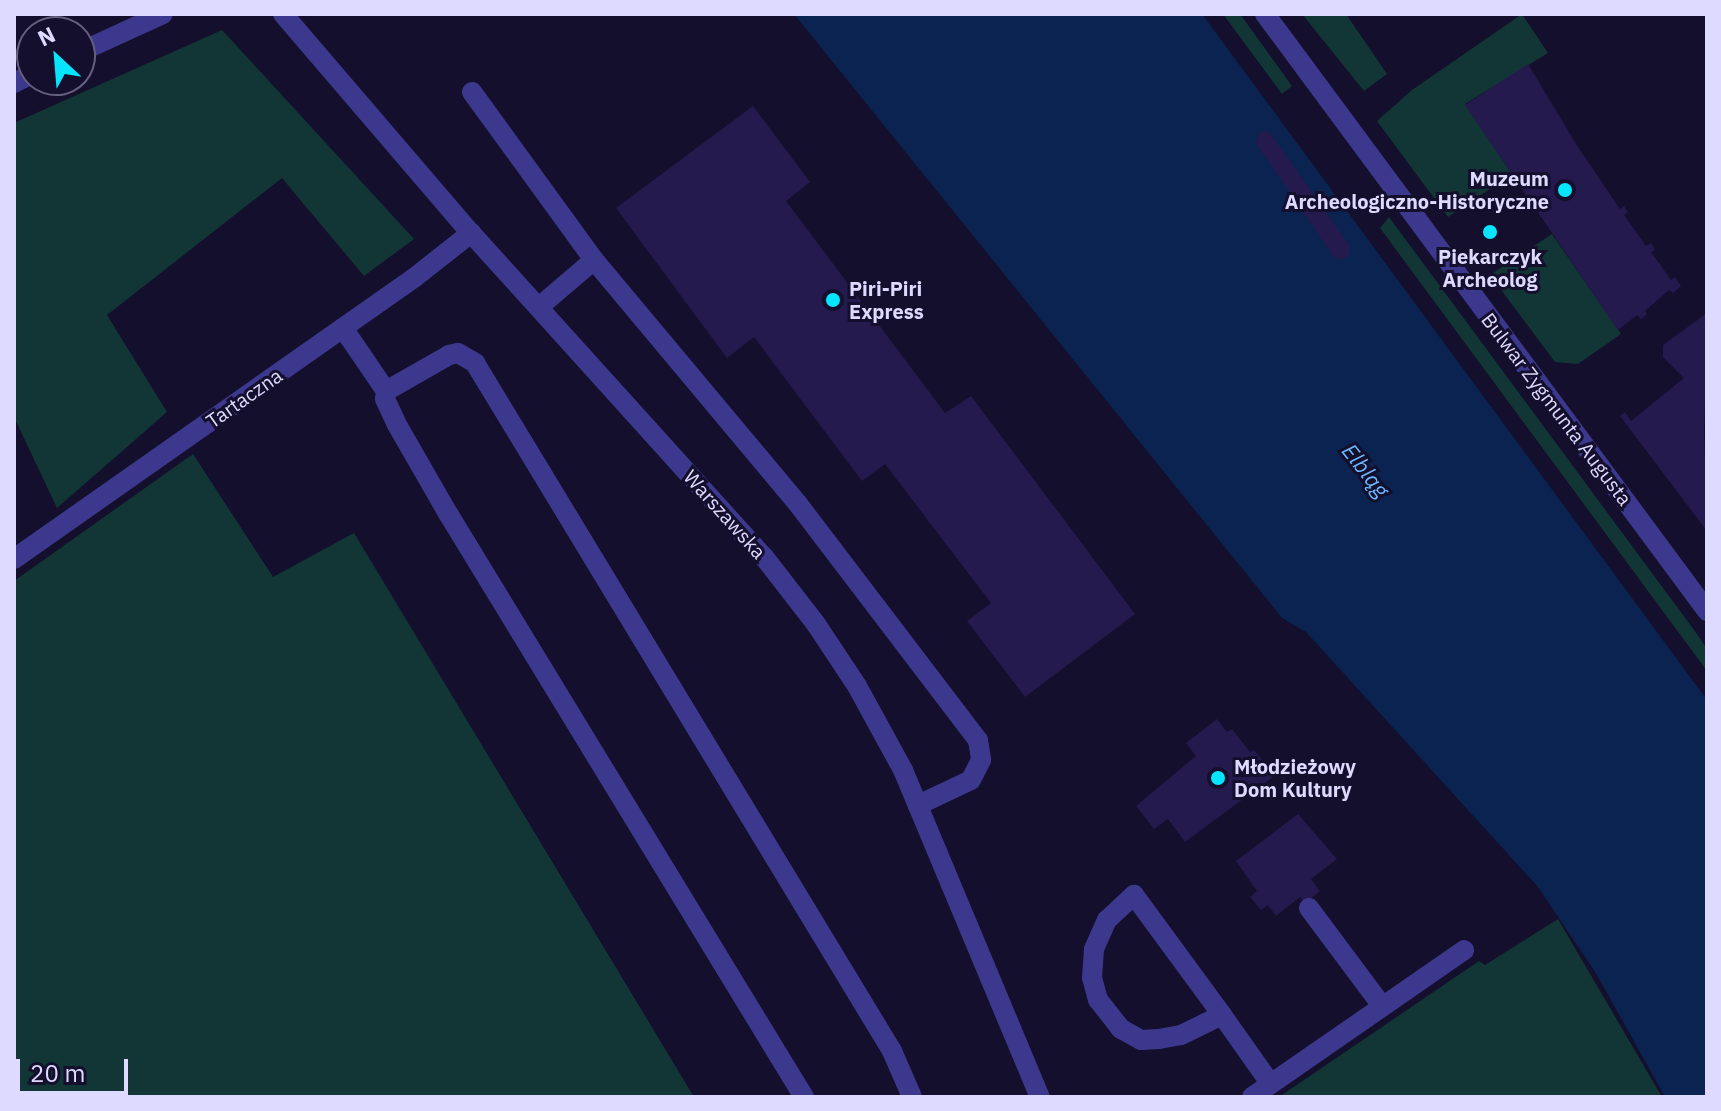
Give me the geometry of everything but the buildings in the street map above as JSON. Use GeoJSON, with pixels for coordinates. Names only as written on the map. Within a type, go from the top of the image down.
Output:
{"type":"FeatureCollection","features":[{"type":"Feature","properties":{"kind":"street"},"geometry":{"type":"LineString","coordinates":[[96,45],[163,14]]}},
{"type":"Feature","properties":{"kind":"street","name":"Warszawska"},"geometry":{"type":"LineString","coordinates":[[283,14],[471,233],[764,557],[816,624],[864,698],[918,805],[1040,1097]]}},
{"type":"Feature","properties":{"kind":"street","name":"Bulwar Zygmunta Augusta"},"geometry":{"type":"LineString","coordinates":[[1265,14],[1707,611]]}},
{"type":"Feature","properties":{"kind":"street"},"geometry":{"type":"LineString","coordinates":[[472,92],[594,260],[798,504],[978,740],[981,760],[971,780],[918,805]]}},
{"type":"Feature","properties":{"kind":"street","name":"Tartaczna"},"geometry":{"type":"LineString","coordinates":[[14,559],[343,328],[471,233]]}},
{"type":"Feature","properties":{"kind":"street"},"geometry":{"type":"LineString","coordinates":[[539,307],[594,260]]}},
{"type":"Feature","properties":{"kind":"street"},"geometry":{"type":"LineString","coordinates":[[343,328],[386,391],[385,399],[396,423],[449,515],[804,1097]]}},
{"type":"Feature","properties":{"kind":"street"},"geometry":{"type":"LineString","coordinates":[[386,391],[449,355],[458,353],[475,363],[892,1051],[912,1097]]}},
{"type":"Feature","properties":{"kind":"street"},"geometry":{"type":"LineString","coordinates":[[1222,1015],[1181,1035],[1159,1039],[1141,1040],[1121,1029],[1098,1000],[1092,978],[1094,949],[1107,920],[1134,895],[1222,1015],[1270,1083]]}},
{"type":"Feature","properties":{"kind":"street"},"geometry":{"type":"LineString","coordinates":[[1309,908],[1382,1006]]}},
{"type":"Feature","properties":{"kind":"street"},"geometry":{"type":"LineString","coordinates":[[1252,1097],[1464,950]]}},
{"type":"Feature","properties":{"kind":"green space"},"geometry":{"type":"Polygon","coordinates":[[[1223,14],[1240,14],[1292,86],[1282,94],[1223,14]]]}},
{"type":"Feature","properties":{"kind":"green space"},"geometry":{"type":"Polygon","coordinates":[[[1302,14],[1346,14],[1387,74],[1364,91],[1302,14]]]}},
{"type":"Feature","properties":{"kind":"green space"},"geometry":{"type":"Polygon","coordinates":[[[1522,14],[1548,53],[1465,104],[1512,174],[1448,217],[1377,121],[1412,90],[1522,14]]]}},
{"type":"Feature","properties":{"kind":"green space"},"geometry":{"type":"Polygon","coordinates":[[[222,30],[414,239],[364,276],[282,178],[107,315],[167,412],[57,508],[14,417],[14,123],[74,96],[96,96],[96,86],[222,30]]]}},
{"type":"Feature","properties":{"kind":"green space"},"geometry":{"type":"Polygon","coordinates":[[[1389,217],[1697,634],[1707,649],[1707,671],[1380,228],[1389,217]]]}},
{"type":"Feature","properties":{"kind":"green space"},"geometry":{"type":"Polygon","coordinates":[[[1552,234],[1621,334],[1578,364],[1555,362],[1490,275],[1552,234]]]}},
{"type":"Feature","properties":{"kind":"green space"},"geometry":{"type":"Polygon","coordinates":[[[193,454],[273,577],[354,533],[694,1097],[14,1097],[14,581],[193,454]]]}},
{"type":"Feature","properties":{"kind":"green space"},"geometry":{"type":"Polygon","coordinates":[[[1558,919],[1662,1097],[1279,1097],[1479,961],[1485,965],[1558,919]]]}},
{"type":"Feature","properties":{"kind":"water","name":"Elbląg"},"geometry":{"type":"Polygon","coordinates":[[[794,14],[1202,14],[1707,700],[1707,1097],[1665,1097],[1597,975],[1538,887],[1306,632],[1282,618],[794,14]]]}},
{"type":"Feature","properties":{"kind":"place","name":"Muzeum Archeologiczno-Historyczne"},"geometry":{"type":"Point","coordinates":[1565,190]}},
{"type":"Feature","properties":{"kind":"place","name":"Piekarczyk Archeolog"},"geometry":{"type":"Point","coordinates":[1490,232]}},
{"type":"Feature","properties":{"kind":"place","name":"Piri-Piri Express"},"geometry":{"type":"Point","coordinates":[833,300]}},
{"type":"Feature","properties":{"kind":"place","name":"Młodzieżowy Dom Kultury"},"geometry":{"type":"Point","coordinates":[1218,778]}}]}
